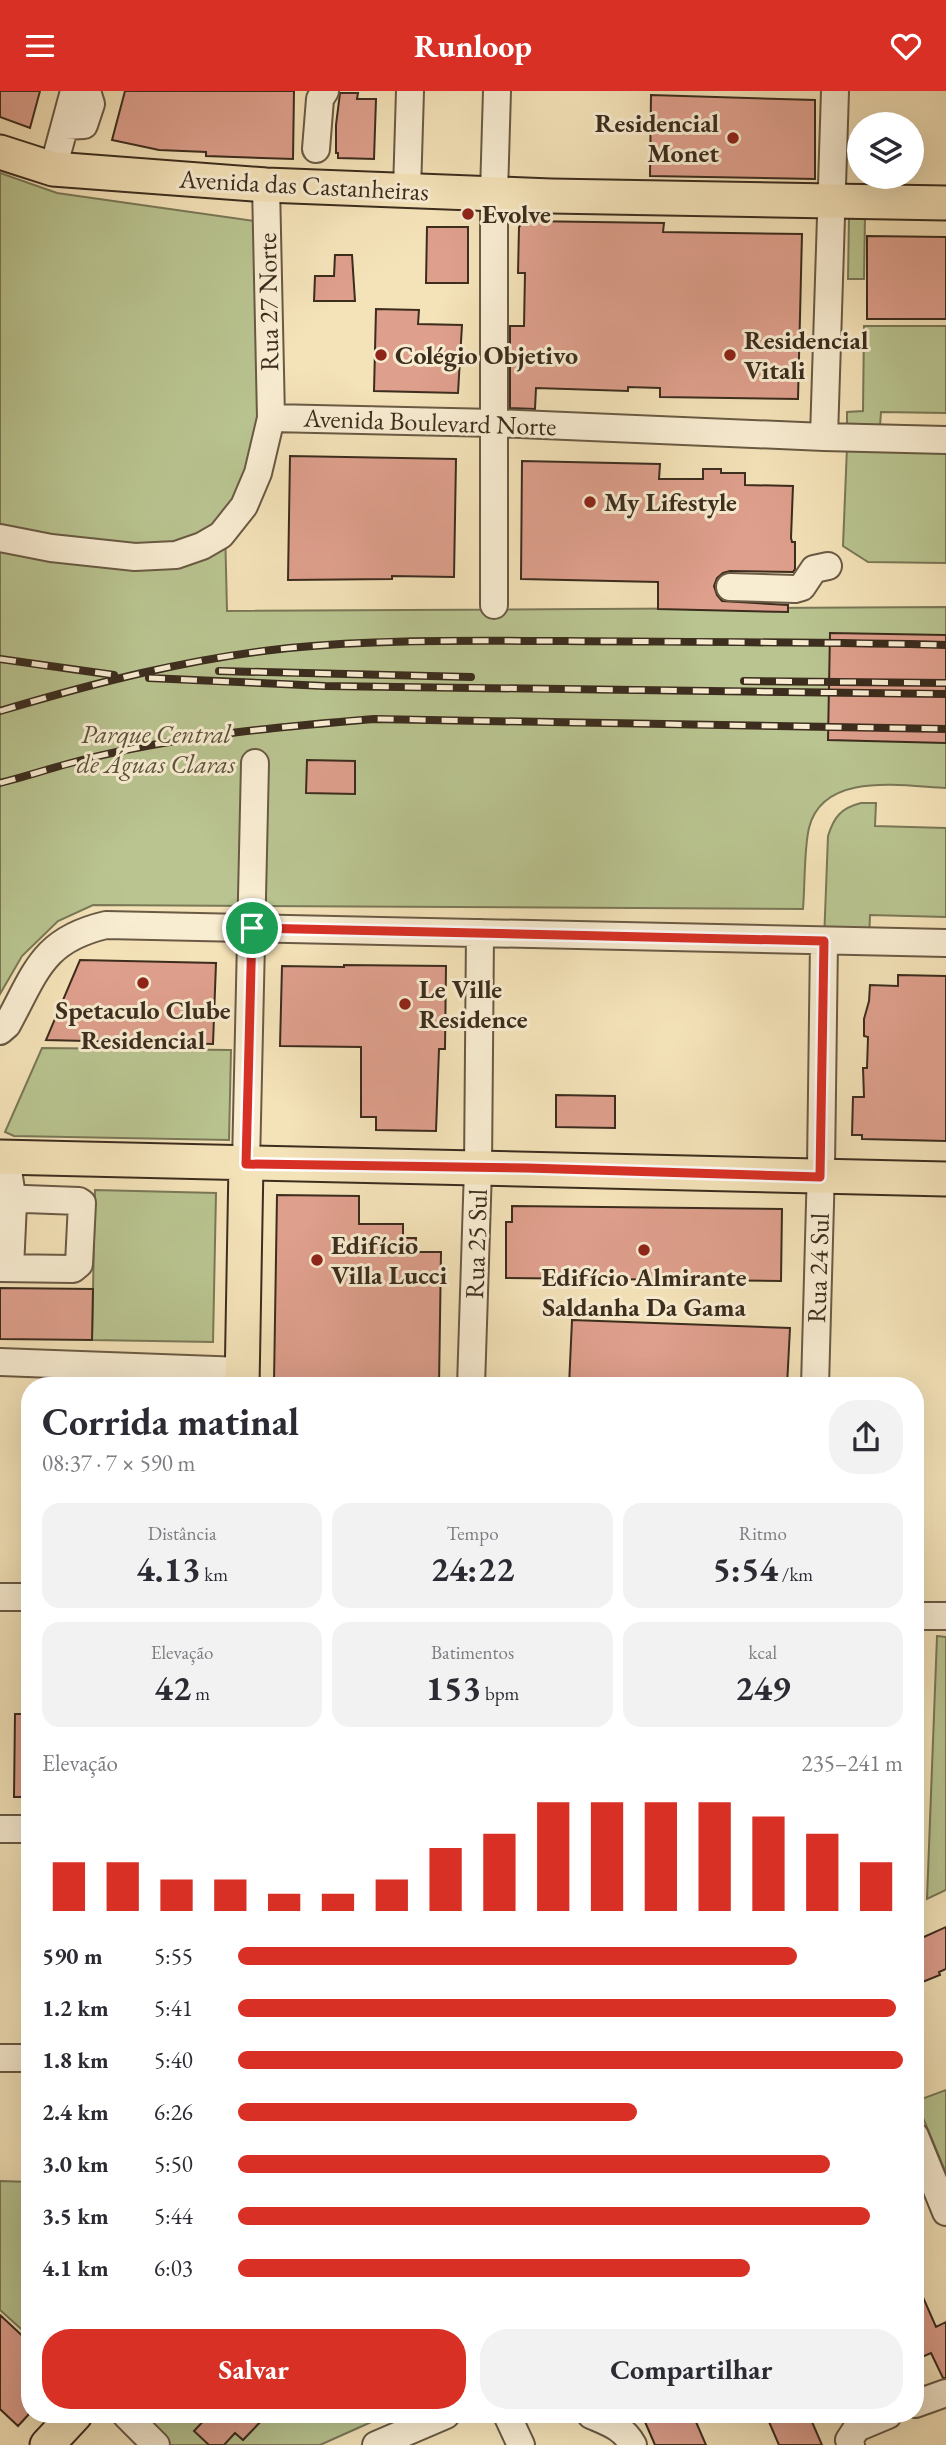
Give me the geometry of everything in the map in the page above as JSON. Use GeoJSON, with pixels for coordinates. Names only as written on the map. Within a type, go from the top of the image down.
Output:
{"type":"FeatureCollection","features":[{"type":"Feature","properties":{"kind":"main road","name":"Avenida das Castanheiras"},"geometry":{"type":"LineString","coordinates":[[0,152],[53,169],[266,185],[946,204]]}},
{"type":"Feature","properties":{"kind":"main road"},"geometry":{"type":"LineString","coordinates":[[3,1157],[946,1179]]}},
{"type":"Feature","properties":{"kind":"main road"},"geometry":{"type":"LineString","coordinates":[[242,1377],[246,1164]]}},
{"type":"Feature","properties":{"kind":"main road"},"geometry":{"type":"LineString","coordinates":[[47,2445],[68,2423]]}},
{"type":"Feature","properties":{"kind":"street"},"geometry":{"type":"LineString","coordinates":[[53,169],[75,91]]}},
{"type":"Feature","properties":{"kind":"street"},"geometry":{"type":"LineString","coordinates":[[65,126],[84,125],[91,104],[87,91]]}},
{"type":"Feature","properties":{"kind":"street"},"geometry":{"type":"LineString","coordinates":[[316,149],[320,99],[325,91]]}},
{"type":"Feature","properties":{"kind":"street"},"geometry":{"type":"LineString","coordinates":[[407,191],[410,91]]}},
{"type":"Feature","properties":{"kind":"street"},"geometry":{"type":"LineString","coordinates":[[494,605],[494,193],[497,91]]}},
{"type":"Feature","properties":{"kind":"street"},"geometry":{"type":"LineString","coordinates":[[824,437],[835,91]]}},
{"type":"Feature","properties":{"kind":"street","name":"Rua 27 Norte"},"geometry":{"type":"LineString","coordinates":[[266,185],[271,418]]}},
{"type":"Feature","properties":{"kind":"street","name":"Avenida Boulevard Norte"},"geometry":{"type":"LineString","coordinates":[[0,538],[51,548],[135,557],[176,555],[202,546],[221,534],[244,506],[258,473],[271,418],[495,423],[946,440]]}},
{"type":"Feature","properties":{"kind":"street"},"geometry":{"type":"LineString","coordinates":[[730,587],[795,589],[802,587],[814,569],[828,566]]}},
{"type":"Feature","properties":{"kind":"street"},"geometry":{"type":"LineString","coordinates":[[246,1164],[255,763]]}},
{"type":"Feature","properties":{"kind":"street"},"geometry":{"type":"LineString","coordinates":[[2,1033],[41,963],[57,945],[80,931],[106,925],[946,943]]}},
{"type":"Feature","properties":{"kind":"street","name":"Rua 25 Sul"},"geometry":{"type":"LineString","coordinates":[[471,1377],[478,1168],[480,933]]}},
{"type":"Feature","properties":{"kind":"street","name":"Rua 24 Sul"},"geometry":{"type":"LineString","coordinates":[[815,1377],[824,941]]}},
{"type":"Feature","properties":{"kind":"street"},"geometry":{"type":"LineString","coordinates":[[3,1157],[13,1203],[5,1268],[76,1268],[79,1264],[81,1159]]}},
{"type":"Feature","properties":{"kind":"street"},"geometry":{"type":"LineString","coordinates":[[13,1203],[25,1199],[82,1203]]}},
{"type":"Feature","properties":{"kind":"street"},"geometry":{"type":"LineString","coordinates":[[0,1362],[214,1377]]}},
{"type":"Feature","properties":{"kind":"street"},"geometry":{"type":"LineString","coordinates":[[0,1597],[21,1597]]}},
{"type":"Feature","properties":{"kind":"street"},"geometry":{"type":"LineString","coordinates":[[924,1616],[946,1616]]}},
{"type":"Feature","properties":{"kind":"street"},"geometry":{"type":"LineString","coordinates":[[0,1829],[21,1829]]}},
{"type":"Feature","properties":{"kind":"street"},"geometry":{"type":"LineString","coordinates":[[0,2057],[21,2058]]}},
{"type":"Feature","properties":{"kind":"street"},"geometry":{"type":"LineString","coordinates":[[924,2162],[946,2212]]}},
{"type":"Feature","properties":{"kind":"street"},"geometry":{"type":"LineString","coordinates":[[924,2401],[946,2393]]}},
{"type":"Feature","properties":{"kind":"street"},"geometry":{"type":"LineString","coordinates":[[134,2423],[156,2445]]}},
{"type":"Feature","properties":{"kind":"street"},"geometry":{"type":"LineString","coordinates":[[376,2445],[427,2423]]}},
{"type":"Feature","properties":{"kind":"street"},"geometry":{"type":"LineString","coordinates":[[511,2423],[521,2445]]}},
{"type":"Feature","properties":{"kind":"street"},"geometry":{"type":"LineString","coordinates":[[610,2423],[627,2434],[633,2445]]}},
{"type":"Feature","properties":{"kind":"street"},"geometry":{"type":"LineString","coordinates":[[851,2445],[849,2440],[857,2428],[869,2423]]}},
{"type":"Feature","properties":{"kind":"green space","name":"Parque Central de Águas Claras"},"geometry":{"type":"Polygon","coordinates":[[[0,173],[57,193],[262,222],[260,445],[225,527],[227,611],[946,607],[946,788],[866,786],[830,797],[817,810],[807,836],[803,909],[93,905],[58,921],[22,956],[0,994],[0,173]]]}},
{"type":"Feature","properties":{"kind":"green space"},"geometry":{"type":"Polygon","coordinates":[[[849,216],[865,216],[864,279],[848,279],[849,216]]]}},
{"type":"Feature","properties":{"kind":"green space"},"geometry":{"type":"Polygon","coordinates":[[[864,326],[946,326],[946,413],[881,412],[880,426],[847,426],[847,412],[863,411],[864,326]]]}},
{"type":"Feature","properties":{"kind":"green space"},"geometry":{"type":"Polygon","coordinates":[[[847,447],[946,450],[946,563],[868,562],[843,546],[847,447]]]}},
{"type":"Feature","properties":{"kind":"green space"},"geometry":{"type":"Polygon","coordinates":[[[861,803],[876,803],[875,826],[946,828],[946,917],[870,915],[869,941],[824,941],[828,836],[839,814],[861,803]]]}},
{"type":"Feature","properties":{"kind":"green space"},"geometry":{"type":"Polygon","coordinates":[[[42,1048],[231,1050],[229,1140],[14,1136],[5,1132],[42,1048]]]}},
{"type":"Feature","properties":{"kind":"green space"},"geometry":{"type":"Polygon","coordinates":[[[95,1190],[216,1193],[213,1342],[92,1340],[95,1190]]]}},
{"type":"Feature","properties":{"kind":"green space"},"geometry":{"type":"Polygon","coordinates":[[[937,1636],[946,1637],[946,1890],[927,1899],[937,1636]]]}},
{"type":"Feature","properties":{"kind":"green space"},"geometry":{"type":"Polygon","coordinates":[[[946,2090],[946,2173],[924,2120],[924,2098],[946,2090]]]}},
{"type":"Feature","properties":{"kind":"green space"},"geometry":{"type":"Polygon","coordinates":[[[0,2181],[21,2182],[21,2329],[0,2310],[0,2181]]]}},
{"type":"Feature","properties":{"kind":"green space"},"geometry":{"type":"Polygon","coordinates":[[[135,2423],[369,2423],[320,2445],[153,2445],[135,2423]]]}},
{"type":"Feature","properties":{"kind":"building"},"geometry":{"type":"Polygon","coordinates":[[[0,91],[40,91],[30,128],[0,117],[0,91]]]}},
{"type":"Feature","properties":{"kind":"building"},"geometry":{"type":"Polygon","coordinates":[[[125,91],[294,91],[293,159],[206,156],[206,152],[159,150],[112,140],[125,91]]]}},
{"type":"Feature","properties":{"kind":"building"},"geometry":{"type":"Polygon","coordinates":[[[340,93],[358,93],[357,99],[376,99],[374,159],[338,158],[336,125],[340,93]]]}},
{"type":"Feature","properties":{"kind":"building","name":"Residencial Monet"},"geometry":{"type":"Polygon","coordinates":[[[651,95],[815,100],[815,179],[650,176],[651,95]]]}},
{"type":"Feature","properties":{"kind":"building"},"geometry":{"type":"Polygon","coordinates":[[[524,221],[664,223],[663,232],[802,234],[798,399],[660,397],[660,388],[628,387],[628,391],[536,388],[535,409],[510,408],[510,326],[524,326],[525,273],[518,273],[519,227],[524,221]]]}},
{"type":"Feature","properties":{"kind":"building"},"geometry":{"type":"Polygon","coordinates":[[[427,227],[468,227],[468,283],[426,283],[427,227]]]}},
{"type":"Feature","properties":{"kind":"building"},"geometry":{"type":"Polygon","coordinates":[[[867,236],[946,237],[946,319],[867,319],[867,236]]]}},
{"type":"Feature","properties":{"kind":"building"},"geometry":{"type":"Polygon","coordinates":[[[335,255],[352,255],[355,301],[314,301],[315,276],[334,276],[335,255]]]}},
{"type":"Feature","properties":{"kind":"building"},"geometry":{"type":"Polygon","coordinates":[[[376,309],[419,310],[418,324],[462,325],[458,393],[374,391],[376,309]]]}},
{"type":"Feature","properties":{"kind":"building"},"geometry":{"type":"Polygon","coordinates":[[[290,456],[456,459],[454,577],[392,576],[392,579],[288,580],[290,456]]]}},
{"type":"Feature","properties":{"kind":"building"},"geometry":{"type":"Polygon","coordinates":[[[522,461],[660,464],[659,479],[703,479],[703,469],[721,469],[721,473],[745,473],[745,485],[793,486],[793,572],[730,571],[717,578],[714,586],[722,601],[788,605],[788,612],[658,609],[658,582],[521,579],[522,461]]]}},
{"type":"Feature","properties":{"kind":"building"},"geometry":{"type":"Polygon","coordinates":[[[830,633],[946,635],[946,743],[828,740],[830,633]]]}},
{"type":"Feature","properties":{"kind":"building"},"geometry":{"type":"Polygon","coordinates":[[[307,760],[355,761],[355,794],[306,793],[307,760]]]}},
{"type":"Feature","properties":{"kind":"building","name":"Spetaculo Clube Residencial"},"geometry":{"type":"Polygon","coordinates":[[[80,960],[216,963],[213,1044],[46,1040],[80,960]]]}},
{"type":"Feature","properties":{"kind":"building"},"geometry":{"type":"Polygon","coordinates":[[[282,966],[446,966],[445,1049],[439,1049],[436,1131],[376,1130],[376,1117],[361,1117],[361,1047],[280,1046],[282,966]]]}},
{"type":"Feature","properties":{"kind":"building"},"geometry":{"type":"Polygon","coordinates":[[[898,975],[946,976],[946,1141],[862,1139],[862,1135],[852,1135],[853,1097],[864,1097],[863,1068],[867,1068],[868,1037],[864,1036],[864,1019],[870,985],[898,986],[898,975]]]}},
{"type":"Feature","properties":{"kind":"building"},"geometry":{"type":"Polygon","coordinates":[[[556,1095],[615,1096],[615,1128],[556,1127],[556,1095]]]}},
{"type":"Feature","properties":{"kind":"building"},"geometry":{"type":"Polygon","coordinates":[[[277,1195],[359,1196],[359,1224],[403,1224],[403,1238],[416,1238],[415,1252],[441,1252],[439,1377],[274,1377],[277,1195]]]}},
{"type":"Feature","properties":{"kind":"building","name":"Edifício Almirante Saldanha Da Gama"},"geometry":{"type":"Polygon","coordinates":[[[512,1206],[782,1209],[781,1281],[506,1278],[506,1222],[512,1222],[512,1206]]]}},
{"type":"Feature","properties":{"kind":"building"},"geometry":{"type":"Polygon","coordinates":[[[0,1288],[93,1289],[92,1340],[0,1339],[0,1288]]]}},
{"type":"Feature","properties":{"kind":"building"},"geometry":{"type":"Polygon","coordinates":[[[572,1320],[790,1328],[787,1377],[569,1377],[572,1320]]]}},
{"type":"Feature","properties":{"kind":"building"},"geometry":{"type":"Polygon","coordinates":[[[15,1714],[21,1714],[21,1797],[14,1797],[15,1714]]]}},
{"type":"Feature","properties":{"kind":"building"},"geometry":{"type":"Polygon","coordinates":[[[946,1927],[946,1969],[939,1972],[940,1975],[924,1981],[924,1937],[946,1927]]]}},
{"type":"Feature","properties":{"kind":"building"},"geometry":{"type":"Polygon","coordinates":[[[924,2300],[936,2327],[946,2322],[946,2378],[943,2378],[931,2353],[924,2356],[924,2300]]]}},
{"type":"Feature","properties":{"kind":"building"},"geometry":{"type":"Polygon","coordinates":[[[0,2315],[21,2335],[21,2423],[18,2426],[0,2409],[0,2315]]]}},
{"type":"Feature","properties":{"kind":"building"},"geometry":{"type":"Polygon","coordinates":[[[202,2423],[259,2423],[243,2440],[235,2433],[224,2445],[209,2445],[194,2431],[202,2423]]]}},
{"type":"Feature","properties":{"kind":"building"},"geometry":{"type":"Polygon","coordinates":[[[645,2423],[696,2423],[706,2445],[655,2445],[645,2423]]]}},
{"type":"Feature","properties":{"kind":"building"},"geometry":{"type":"Polygon","coordinates":[[[769,2423],[812,2423],[822,2445],[779,2445],[769,2423]]]}},
{"type":"Feature","properties":{"kind":"railway"},"geometry":{"type":"LineString","coordinates":[[0,711],[107,681],[179,665],[252,652],[324,645],[496,641],[946,645]]}},
{"type":"Feature","properties":{"kind":"railway"},"geometry":{"type":"LineString","coordinates":[[0,659],[114,675]]}},
{"type":"Feature","properties":{"kind":"railway"},"geometry":{"type":"LineString","coordinates":[[219,671],[471,677]]}},
{"type":"Feature","properties":{"kind":"railway"},"geometry":{"type":"LineString","coordinates":[[149,678],[325,686],[946,694]]}},
{"type":"Feature","properties":{"kind":"railway"},"geometry":{"type":"LineString","coordinates":[[744,681],[946,683]]}},
{"type":"Feature","properties":{"kind":"railway"},"geometry":{"type":"LineString","coordinates":[[0,783],[82,760],[154,745],[264,729],[374,719],[946,729]]}},
{"type":"Feature","properties":{"kind":"place","name":"Residencial Monet"},"geometry":{"type":"Point","coordinates":[733,138]}},
{"type":"Feature","properties":{"kind":"place","name":"Evolve"},"geometry":{"type":"Point","coordinates":[468,214]}},
{"type":"Feature","properties":{"kind":"place","name":"Colégio Objetivo"},"geometry":{"type":"Point","coordinates":[381,355]}},
{"type":"Feature","properties":{"kind":"place","name":"Residencial Vitali"},"geometry":{"type":"Point","coordinates":[730,355]}},
{"type":"Feature","properties":{"kind":"place","name":"My Lifestyle"},"geometry":{"type":"Point","coordinates":[590,502]}},
{"type":"Feature","properties":{"kind":"place","name":"Spetaculo Clube Residencial"},"geometry":{"type":"Point","coordinates":[143,983]}},
{"type":"Feature","properties":{"kind":"place","name":"Le Ville Residence"},"geometry":{"type":"Point","coordinates":[405,1004]}},
{"type":"Feature","properties":{"kind":"place","name":"Edifício Almirante Saldanha Da Gama"},"geometry":{"type":"Point","coordinates":[644,1250]}},
{"type":"Feature","properties":{"kind":"place","name":"Edifício Villa Lucci"},"geometry":{"type":"Point","coordinates":[317,1260]}},
{"type":"Feature","properties":{"kind":"route"},"geometry":{"type":"LineString","coordinates":[[252,928],[824,941],[820,1177],[527,1168],[246,1164],[252,928]]}}]}
